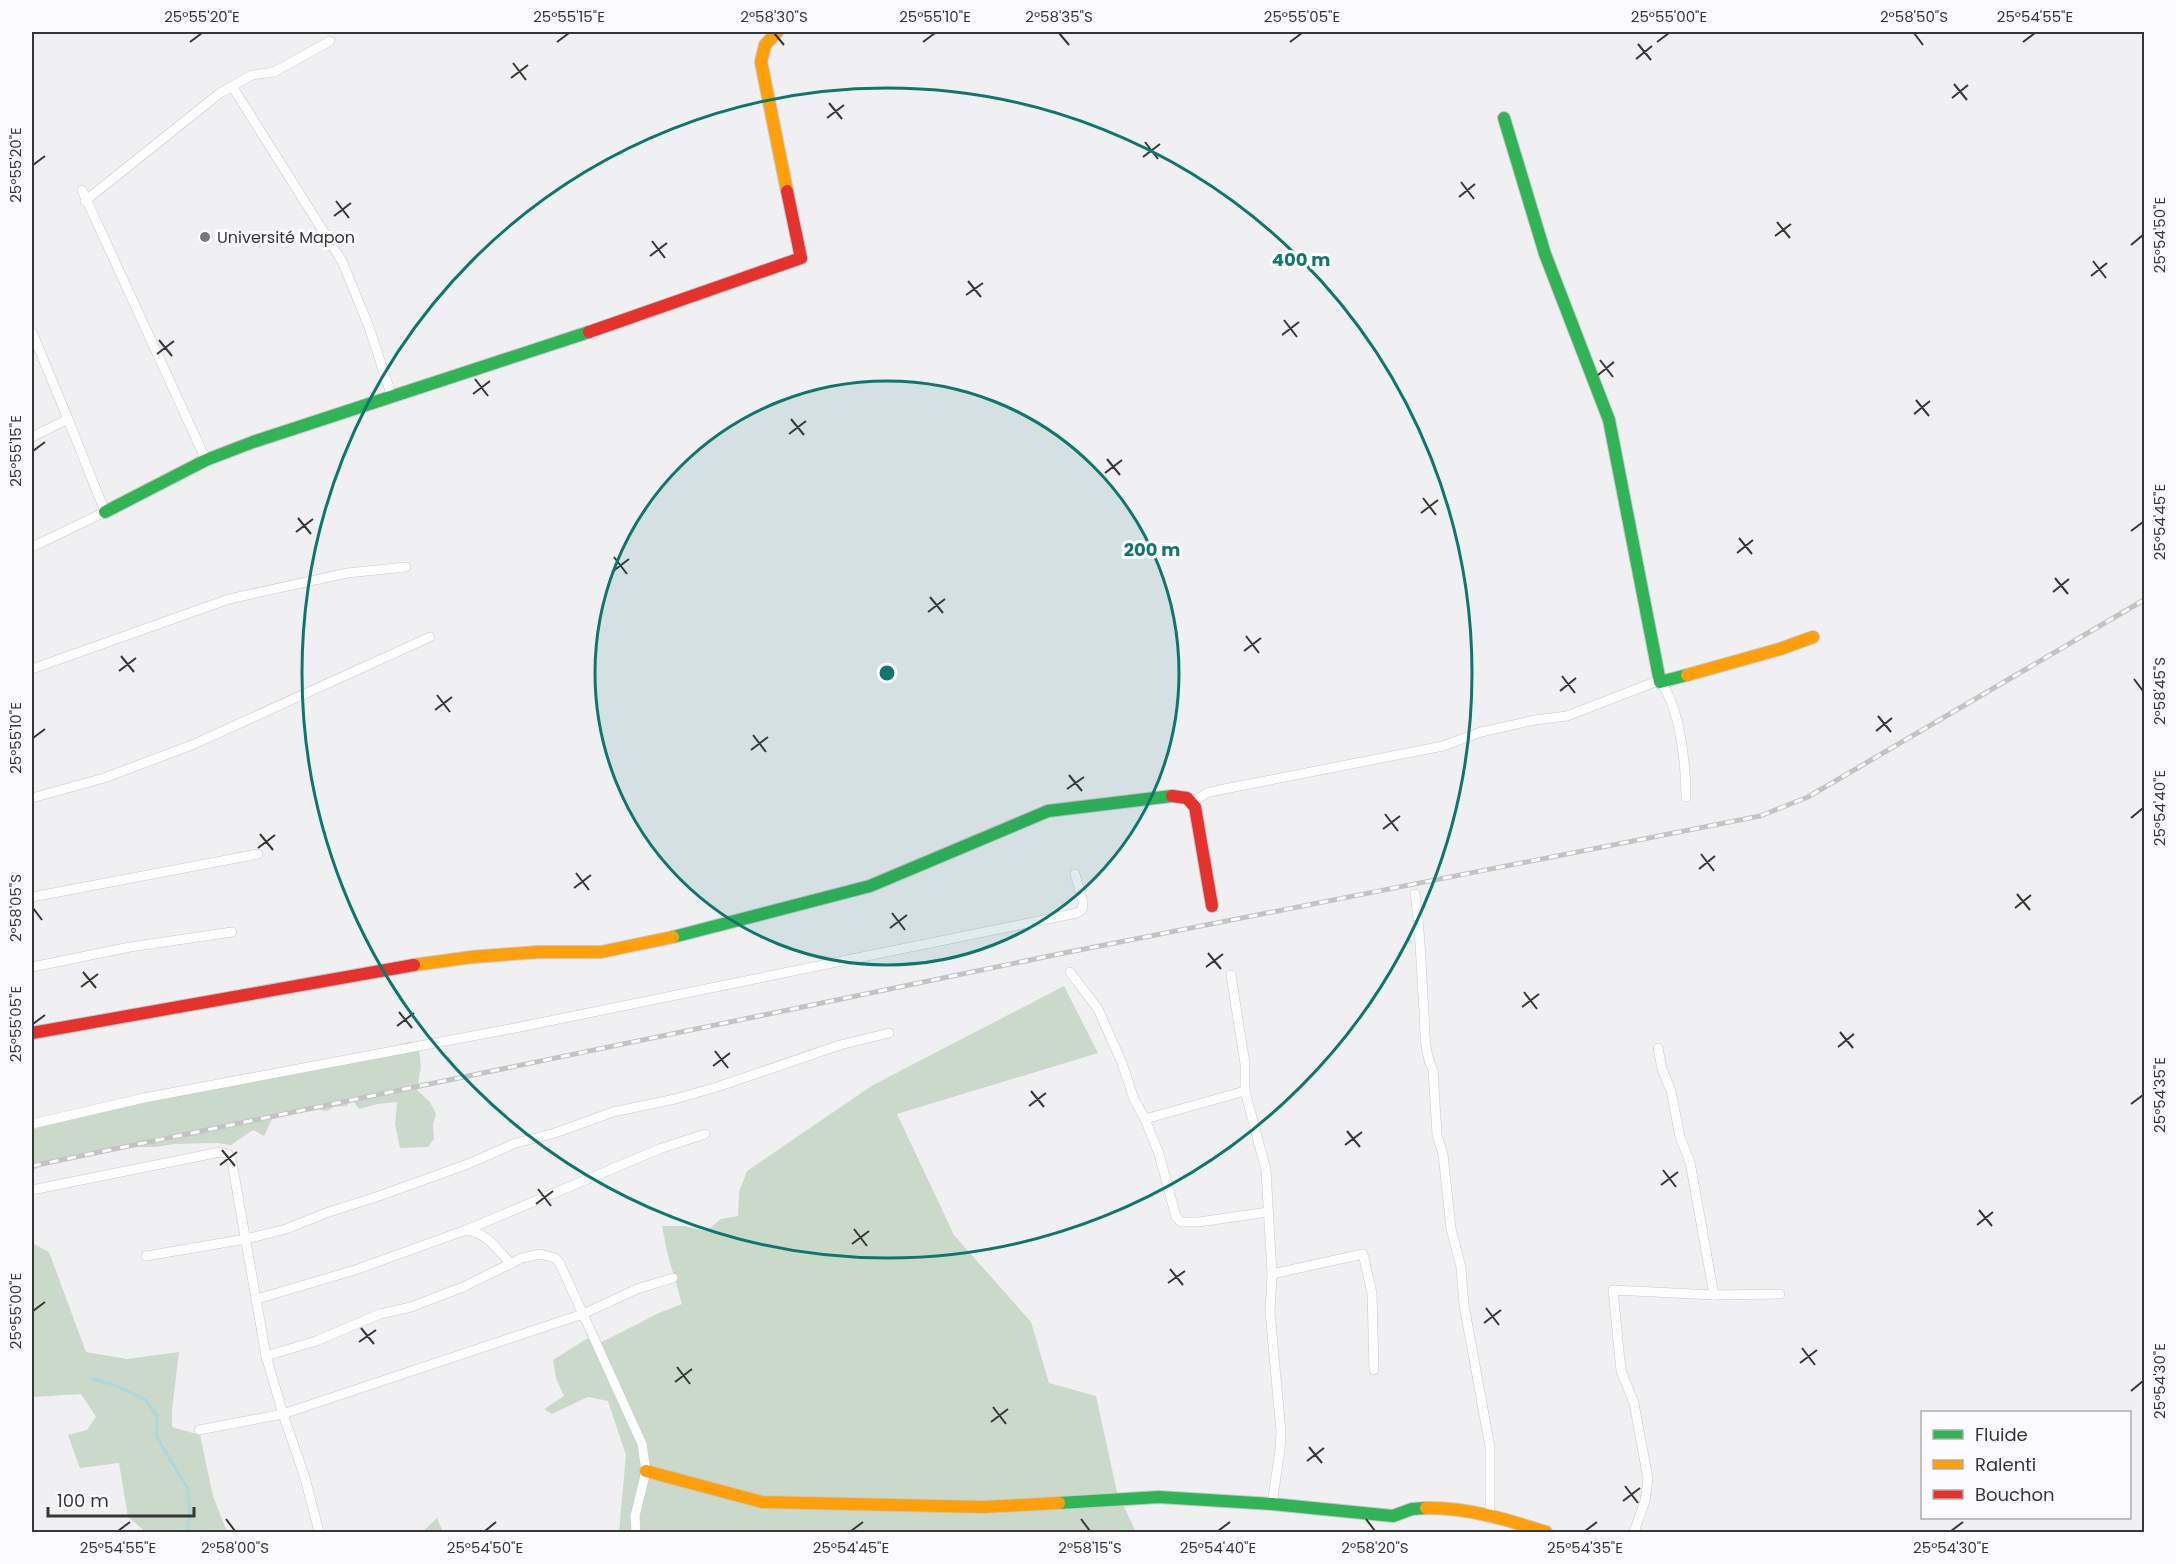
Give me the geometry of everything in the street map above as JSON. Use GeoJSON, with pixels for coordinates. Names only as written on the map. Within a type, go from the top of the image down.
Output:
{"type":"FeatureCollection","features":[{"type":"Feature","properties":{"kind":"street"},"geometry":{"type":"LineString","coordinates":[[32,548],[206,460],[315,421],[545,348],[801,258],[761,62],[762,49],[777,32]]}},
{"type":"Feature","properties":{"kind":"street"},"geometry":{"type":"LineString","coordinates":[[85,201],[232,86],[252,75],[274,72],[330,41]]}},
{"type":"Feature","properties":{"kind":"street"},"geometry":{"type":"LineString","coordinates":[[232,86],[342,261],[369,327],[392,397]]}},
{"type":"Feature","properties":{"kind":"street"},"geometry":{"type":"LineString","coordinates":[[1504,118],[1545,254],[1609,420],[1660,682],[1666,691],[1679,731],[1685,767],[1686,797]]}},
{"type":"Feature","properties":{"kind":"street"},"geometry":{"type":"LineString","coordinates":[[82,190],[85,201],[206,460]]}},
{"type":"Feature","properties":{"kind":"street"},"geometry":{"type":"LineString","coordinates":[[32,332],[105,512]]}},
{"type":"Feature","properties":{"kind":"street"},"geometry":{"type":"LineString","coordinates":[[32,437],[68,418]]}},
{"type":"Feature","properties":{"kind":"street"},"geometry":{"type":"LineString","coordinates":[[32,669],[221,601],[347,573],[406,567]]}},
{"type":"Feature","properties":{"kind":"street"},"geometry":{"type":"LineString","coordinates":[[32,798],[104,778],[192,745],[430,637]]}},
{"type":"Feature","properties":{"kind":"street"},"geometry":{"type":"LineString","coordinates":[[1192,802],[1207,793],[1219,790],[1443,746],[1481,732],[1535,720],[1567,716],[1655,682],[1780,649],[1813,637]]}},
{"type":"Feature","properties":{"kind":"street"},"geometry":{"type":"LineString","coordinates":[[32,1034],[461,958],[537,951],[601,952],[666,939],[870,886],[1048,811],[1159,796],[1182,796],[1192,802],[1195,807],[1212,906]]}},
{"type":"Feature","properties":{"kind":"street"},"geometry":{"type":"LineString","coordinates":[[32,897],[258,854]]}},
{"type":"Feature","properties":{"kind":"street"},"geometry":{"type":"LineString","coordinates":[[32,1124],[144,1098],[515,1028],[1077,913],[1082,909],[1083,902],[1075,874]]}},
{"type":"Feature","properties":{"kind":"street"},"geometry":{"type":"LineString","coordinates":[[1415,894],[1420,931],[1424,1035],[1429,1062],[1433,1070],[1437,1135],[1443,1154],[1451,1229],[1461,1267],[1464,1305],[1490,1447],[1490,1517]]}},
{"type":"Feature","properties":{"kind":"street"},"geometry":{"type":"LineString","coordinates":[[32,967],[130,947],[232,932]]}},
{"type":"Feature","properties":{"kind":"street"},"geometry":{"type":"LineString","coordinates":[[1070,972],[1098,1009],[1122,1063],[1134,1099],[1159,1154],[1179,1220],[1181,1222],[1200,1222],[1268,1212]]}},
{"type":"Feature","properties":{"kind":"street"},"geometry":{"type":"LineString","coordinates":[[1231,975],[1245,1064],[1245,1091],[1266,1170],[1272,1274],[1270,1312],[1281,1432],[1281,1450],[1272,1504]]}},
{"type":"Feature","properties":{"kind":"street"},"geometry":{"type":"LineString","coordinates":[[146,1256],[246,1239],[286,1229],[468,1164],[516,1143],[555,1133],[613,1112],[717,1087],[840,1045],[889,1033]]}},
{"type":"Feature","properties":{"kind":"street"},"geometry":{"type":"LineString","coordinates":[[1658,1048],[1662,1069],[1671,1091],[1680,1137],[1690,1162],[1714,1295]]}},
{"type":"Feature","properties":{"kind":"street"},"geometry":{"type":"LineString","coordinates":[[1144,1119],[1245,1091]]}},
{"type":"Feature","properties":{"kind":"street"},"geometry":{"type":"LineString","coordinates":[[257,1299],[355,1270],[466,1230],[662,1148],[705,1134]]}},
{"type":"Feature","properties":{"kind":"street"},"geometry":{"type":"LineString","coordinates":[[32,1190],[220,1152],[228,1154],[232,1162],[267,1356],[283,1414],[305,1478],[319,1533]]}},
{"type":"Feature","properties":{"kind":"street"},"geometry":{"type":"LineString","coordinates":[[466,1230],[485,1235],[510,1263]]}},
{"type":"Feature","properties":{"kind":"street"},"geometry":{"type":"LineString","coordinates":[[267,1356],[316,1341],[380,1314],[411,1307],[463,1287],[510,1263],[537,1254],[555,1258],[561,1266],[642,1444],[646,1471],[635,1516],[636,1533]]}},
{"type":"Feature","properties":{"kind":"street"},"geometry":{"type":"LineString","coordinates":[[1272,1274],[1364,1254],[1374,1315],[1374,1370]]}},
{"type":"Feature","properties":{"kind":"street"},"geometry":{"type":"LineString","coordinates":[[199,1430],[283,1414],[583,1314],[637,1288],[673,1278]]}},
{"type":"Feature","properties":{"kind":"street"},"geometry":{"type":"LineString","coordinates":[[1634,1533],[1645,1501],[1648,1479],[1637,1413],[1621,1371],[1613,1290],[1714,1295],[1780,1294]]}},
{"type":"Feature","properties":{"kind":"street"},"geometry":{"type":"LineString","coordinates":[[646,1471],[762,1502],[983,1508],[1159,1497],[1272,1504],[1393,1516],[1412,1509],[1430,1508],[1505,1519],[1546,1533]]}},
{"type":"Feature","properties":{"kind":"green space"},"geometry":{"type":"Polygon","coordinates":[[[1064,986],[1098,1053],[897,1114],[954,1235],[1031,1322],[1049,1383],[1096,1396],[1117,1492],[1136,1532],[619,1532],[626,1455],[608,1401],[588,1397],[552,1414],[544,1409],[564,1396],[556,1378],[553,1360],[588,1338],[600,1343],[682,1304],[662,1226],[685,1226],[706,1231],[721,1219],[738,1216],[739,1192],[747,1171],[873,1085],[1064,986]]]}},
{"type":"Feature","properties":{"kind":"green space"},"geometry":{"type":"Polygon","coordinates":[[[409,1042],[418,1042],[421,1066],[417,1090],[430,1102],[436,1114],[433,1125],[434,1139],[428,1147],[400,1148],[395,1124],[397,1102],[359,1109],[351,1098],[347,1106],[334,1107],[327,1111],[311,1108],[272,1119],[264,1136],[253,1130],[231,1145],[217,1143],[120,1147],[87,1157],[67,1157],[32,1170],[32,1130],[50,1123],[409,1042]]]}},
{"type":"Feature","properties":{"kind":"green space"},"geometry":{"type":"Polygon","coordinates":[[[32,1243],[49,1252],[86,1352],[127,1359],[179,1352],[172,1427],[200,1435],[213,1496],[227,1532],[146,1532],[128,1517],[119,1463],[80,1468],[68,1435],[87,1430],[96,1417],[81,1394],[32,1397],[32,1243]]]}},
{"type":"Feature","properties":{"kind":"green space"},"geometry":{"type":"Polygon","coordinates":[[[437,1518],[443,1532],[422,1532],[437,1518]]]}},
{"type":"Feature","properties":{"kind":"waterway"},"geometry":{"type":"LineString","coordinates":[[93,1379],[112,1384],[145,1399],[157,1416],[156,1436],[188,1489],[190,1511],[187,1532]]}},
{"type":"Feature","properties":{"kind":"railway"},"geometry":{"type":"LineString","coordinates":[[32,1166],[1064,953],[1760,816],[1808,797],[2144,600]]}},
{"type":"Feature","properties":{"kind":"traffic: fast"},"geometry":{"type":"LineString","coordinates":[[1504,118],[1545,254],[1609,420],[1660,682],[1687,675]]}},
{"type":"Feature","properties":{"kind":"traffic: fast"},"geometry":{"type":"LineString","coordinates":[[105,512],[206,460],[253,442],[589,332]]}},
{"type":"Feature","properties":{"kind":"traffic: fast"},"geometry":{"type":"LineString","coordinates":[[673,937],[870,886],[1048,811],[1172,796]]}},
{"type":"Feature","properties":{"kind":"traffic: fast"},"geometry":{"type":"LineString","coordinates":[[1059,1503],[1159,1497],[1272,1504],[1393,1516],[1412,1509],[1426,1508]]}},
{"type":"Feature","properties":{"kind":"traffic: slow"},"geometry":{"type":"LineString","coordinates":[[777,32],[765,45],[761,62],[787,191]]}},
{"type":"Feature","properties":{"kind":"traffic: slow"},"geometry":{"type":"LineString","coordinates":[[1687,675],[1780,649],[1813,637]]}},
{"type":"Feature","properties":{"kind":"traffic: slow"},"geometry":{"type":"LineString","coordinates":[[414,965],[472,957],[538,952],[601,952],[673,937]]}},
{"type":"Feature","properties":{"kind":"traffic: slow"},"geometry":{"type":"LineString","coordinates":[[646,1471],[762,1502],[983,1507],[1059,1503]]}},
{"type":"Feature","properties":{"kind":"traffic: slow"},"geometry":{"type":"LineString","coordinates":[[1426,1508],[1472,1512],[1546,1532]]}},
{"type":"Feature","properties":{"kind":"traffic: jam"},"geometry":{"type":"LineString","coordinates":[[589,332],[801,258],[787,191]]}},
{"type":"Feature","properties":{"kind":"traffic: jam"},"geometry":{"type":"LineString","coordinates":[[1172,796],[1187,798],[1195,807],[1212,906]]}},
{"type":"Feature","properties":{"kind":"traffic: jam"},"geometry":{"type":"LineString","coordinates":[[32,1033],[414,965]]}},
{"type":"Feature","properties":{"kind":"place","name":"Université Mapon"},"geometry":{"type":"Point","coordinates":[205,237]}}]}
